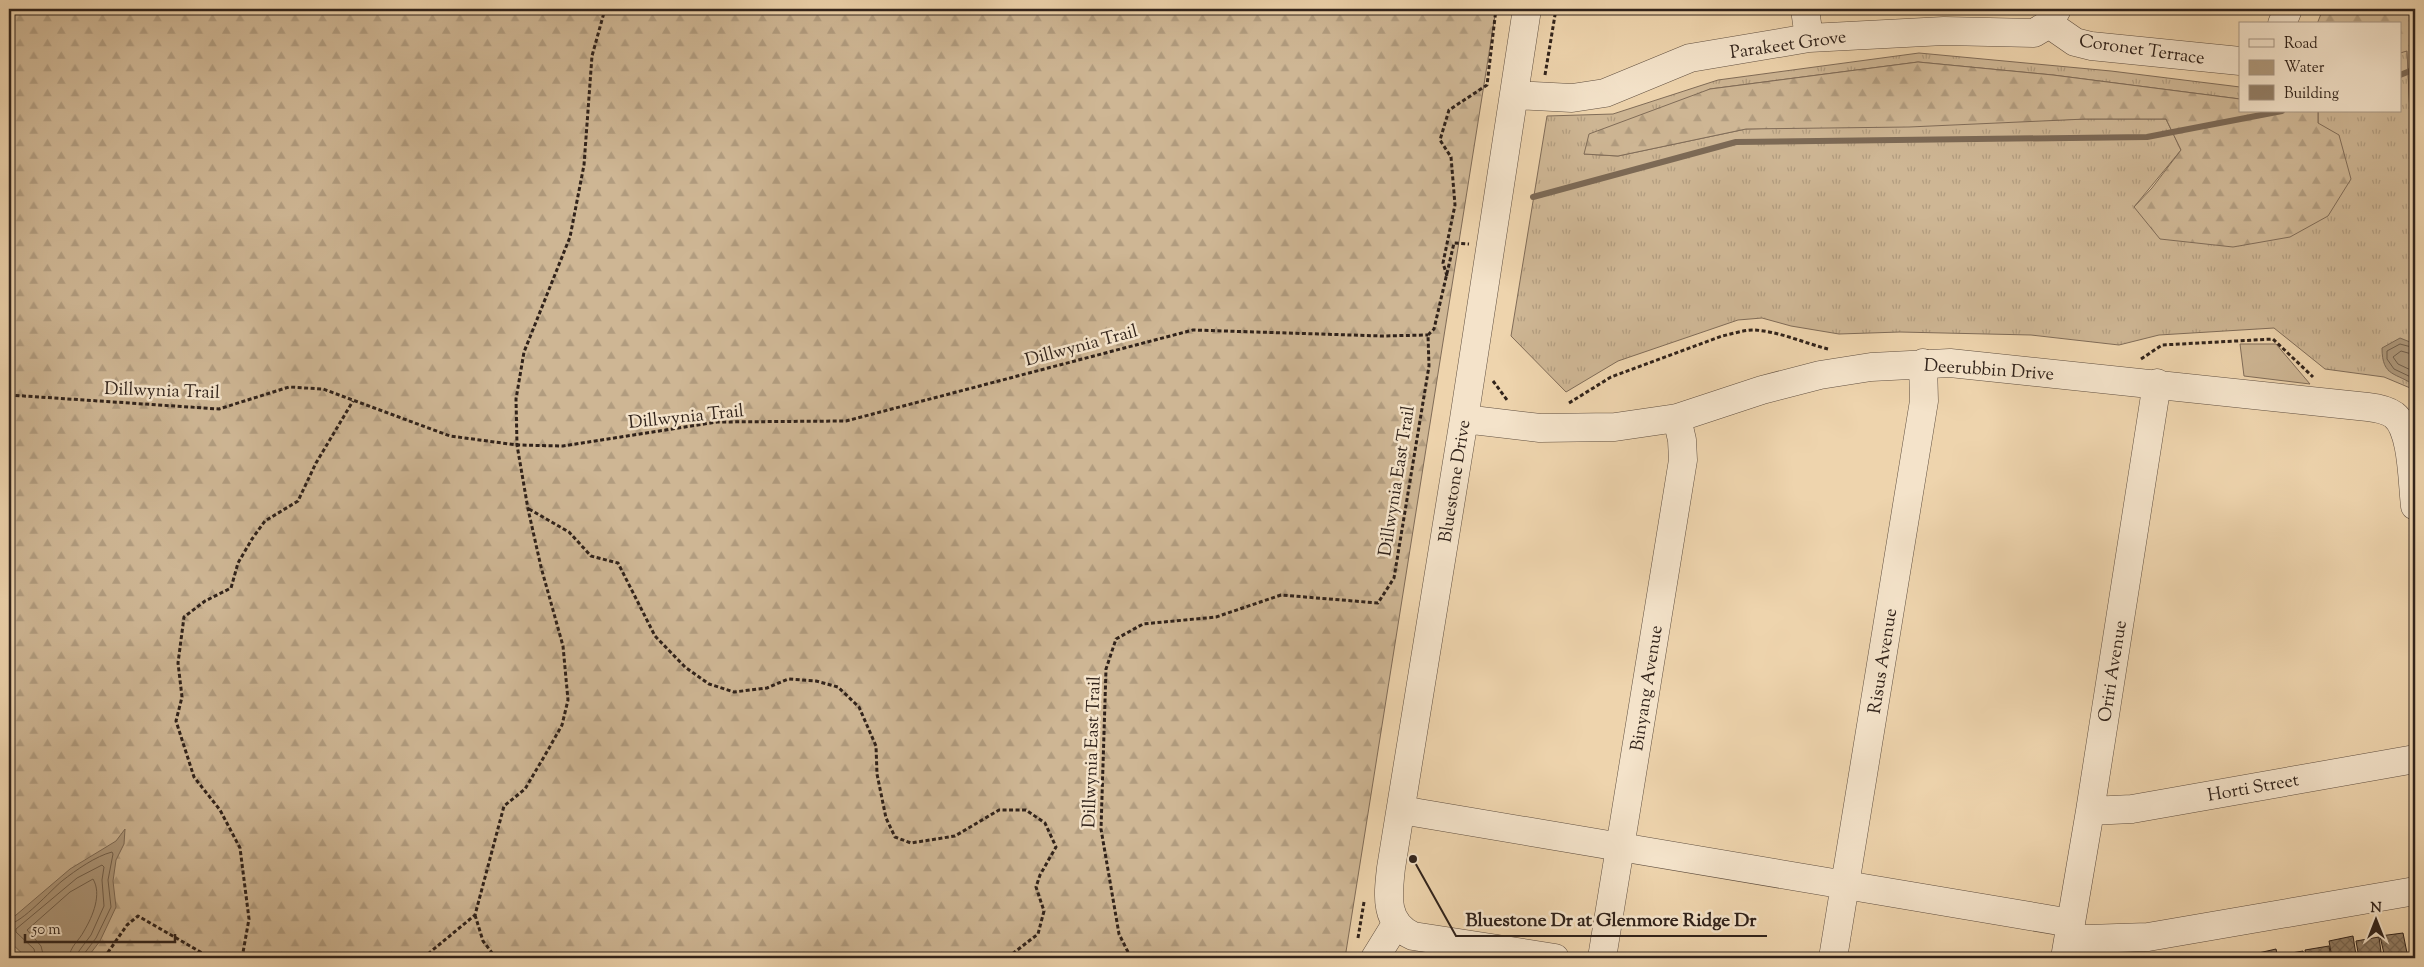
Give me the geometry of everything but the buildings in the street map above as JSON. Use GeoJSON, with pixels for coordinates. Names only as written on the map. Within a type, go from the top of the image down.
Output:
{"type":"FeatureCollection","features":[{"type":"Feature","properties":{"kind":"street","name":"Bluestone Drive"},"geometry":{"type":"LineString","coordinates":[[1396,924],[1389,903],[1391,868],[1464,419],[1527,9]]}},
{"type":"Feature","properties":{"kind":"street"},"geometry":{"type":"LineString","coordinates":[[1805,9],[1809,38]]}},
{"type":"Feature","properties":{"kind":"street"},"geometry":{"type":"LineString","coordinates":[[2283,22],[2288,9]]}},
{"type":"Feature","properties":{"kind":"street","name":"Parakeet Grove"},"geometry":{"type":"LineString","coordinates":[[1514,94],[1572,98],[1605,93],[1690,58],[1809,38],[1944,31],[2034,33],[2053,16]]}},
{"type":"Feature","properties":{"kind":"street","name":"Coronet Terrace"},"geometry":{"type":"LineString","coordinates":[[2053,16],[2075,42],[2091,46],[2239,62]]}},
{"type":"Feature","properties":{"kind":"street","name":"Risus Avenue"},"geometry":{"type":"LineString","coordinates":[[1833,958],[1924,402],[1924,364]]}},
{"type":"Feature","properties":{"kind":"street","name":"Deerubbin Drive"},"geometry":{"type":"LineString","coordinates":[[1464,419],[1540,428],[1615,427],[1677,418],[1762,390],[1820,376],[1871,367],[1973,364],[2157,383],[2368,407],[2387,411],[2399,420],[2406,432],[2415,506]]}},
{"type":"Feature","properties":{"kind":"street","name":"Oriri Avenue"},"geometry":{"type":"LineString","coordinates":[[2068,939],[2157,383]]}},
{"type":"Feature","properties":{"kind":"street","name":"Binyang Avenue"},"geometry":{"type":"LineString","coordinates":[[1602,958],[1683,460],[1682,440],[1677,418]]}},
{"type":"Feature","properties":{"kind":"street","name":"Horti Street"},"geometry":{"type":"LineString","coordinates":[[2090,811],[2132,808],[2415,759]]}},
{"type":"Feature","properties":{"kind":"street"},"geometry":{"type":"LineString","coordinates":[[1401,810],[1845,885],[2068,939],[2148,937],[2415,891]]}},
{"type":"Feature","properties":{"kind":"street"},"geometry":{"type":"LineString","coordinates":[[1376,958],[1396,924],[1404,932],[1413,936],[1555,958]]}},
{"type":"Feature","properties":{"kind":"path"},"geometry":{"type":"LineString","coordinates":[[496,958],[483,941],[475,915],[504,806],[525,788],[548,750],[562,725],[568,700],[563,646],[541,567],[528,509],[517,445],[516,399],[524,352],[570,237],[584,165],[592,56],[605,9]]}},
{"type":"Feature","properties":{"kind":"path"},"geometry":{"type":"LineString","coordinates":[[1447,276],[1443,263],[1455,205],[1451,157],[1440,140],[1449,110],[1487,84],[1496,9]]}},
{"type":"Feature","properties":{"kind":"path"},"geometry":{"type":"LineString","coordinates":[[1543,96],[1556,9]]}},
{"type":"Feature","properties":{"kind":"path"},"geometry":{"type":"LineString","coordinates":[[1428,335],[1434,329],[1454,243],[1490,246]]}},
{"type":"Feature","properties":{"kind":"path","name":"Dillwynia Trail"},"geometry":{"type":"LineString","coordinates":[[9,395],[219,409],[289,387],[323,389],[353,402],[450,436],[517,445],[563,446],[717,422],[846,421],[1193,330],[1382,336],[1428,335]]}},
{"type":"Feature","properties":{"kind":"path","name":"Dillwynia East Trail"},"geometry":{"type":"LineString","coordinates":[[1130,958],[1119,934],[1101,829],[1106,669],[1116,639],[1143,624],[1216,617],[1280,595],[1378,603],[1394,578],[1429,366],[1428,335]]}},
{"type":"Feature","properties":{"kind":"path"},"geometry":{"type":"LineString","coordinates":[[242,958],[249,919],[240,848],[220,810],[194,777],[176,721],[182,697],[178,663],[180,637],[184,617],[205,601],[232,588],[238,563],[265,521],[298,501],[316,463],[353,402]]}},
{"type":"Feature","properties":{"kind":"path"},"geometry":{"type":"LineString","coordinates":[[528,509],[569,532],[591,556],[618,563],[655,636],[685,667],[709,684],[734,692],[768,688],[788,679],[816,681],[838,687],[859,707],[876,746],[877,774],[886,818],[895,837],[911,843],[955,836],[999,810],[1026,810],[1046,823],[1056,847],[1040,875],[1036,887],[1044,911],[1038,934],[1007,958]]}},
{"type":"Feature","properties":{"kind":"path"},"geometry":{"type":"LineString","coordinates":[[423,958],[475,915]]}},
{"type":"Feature","properties":{"kind":"path"},"geometry":{"type":"LineString","coordinates":[[104,958],[127,925],[138,916],[211,958]]}},
{"type":"Feature","properties":{"kind":"green space"},"geometry":{"type":"Polygon","coordinates":[[[9,9],[1496,9],[1345,958],[9,958],[9,9]]]}},
{"type":"Feature","properties":{"kind":"green space"},"geometry":{"type":"Polygon","coordinates":[[[2323,9],[2415,9],[2415,127],[2410,114],[2407,51],[2402,52],[2402,22],[2318,22],[2323,9]]]}},
{"type":"Feature","properties":{"kind":"green space"},"geometry":{"type":"Polygon","coordinates":[[[2407,50],[2410,114],[2415,127],[2415,181],[2411,190],[2415,193],[2415,390],[2384,377],[2325,369],[2274,328],[2159,335],[2119,345],[2031,335],[1900,332],[1839,334],[1791,326],[1762,318],[1738,320],[1618,361],[1566,392],[1511,336],[1547,116],[1613,114],[1718,80],[1919,53],[2111,71],[2239,87],[2239,99],[2053,75],[1918,62],[1710,89],[1584,154],[1618,156],[1746,129],[2086,119],[2166,119],[2181,150],[2134,207],[2318,123],[2318,112],[2402,112],[2402,52],[2407,50]]]}},
{"type":"Feature","properties":{"kind":"green space"},"geometry":{"type":"Polygon","coordinates":[[[1918,62],[2053,75],[2239,99],[2239,112],[2318,112],[2318,123],[2339,135],[2351,179],[2328,216],[2290,237],[2233,247],[2160,239],[2134,207],[2152,188],[2181,150],[2166,119],[2086,119],[1909,127],[1746,129],[1618,156],[1584,154],[1589,134],[1710,89],[1918,62]]]}},
{"type":"Feature","properties":{"kind":"green space"},"geometry":{"type":"Polygon","coordinates":[[[2240,344],[2276,344],[2310,384],[2244,376],[2240,344]]]}},
{"type":"Feature","properties":{"kind":"water"},"geometry":{"type":"Polygon","coordinates":[[[2400,338],[2415,344],[2415,386],[2392,373],[2385,365],[2382,348],[2400,338]]]}},
{"type":"Feature","properties":{"kind":"water"},"geometry":{"type":"Polygon","coordinates":[[[125,829],[124,844],[116,860],[113,881],[116,907],[100,941],[87,958],[27,958],[10,942],[9,921],[70,869],[116,841],[125,829]]]}},
{"type":"Feature","properties":{"kind":"waterway"},"geometry":{"type":"LineString","coordinates":[[2402,74],[2415,69]]}},
{"type":"Feature","properties":{"kind":"waterway"},"geometry":{"type":"LineString","coordinates":[[1533,197],[1736,142],[2147,137],[2277,112]]}},
{"type":"Feature","properties":{"kind":"place","name":"Bluestone Dr at Glenmore Ridge Dr"},"geometry":{"type":"Point","coordinates":[1413,859]}}]}
